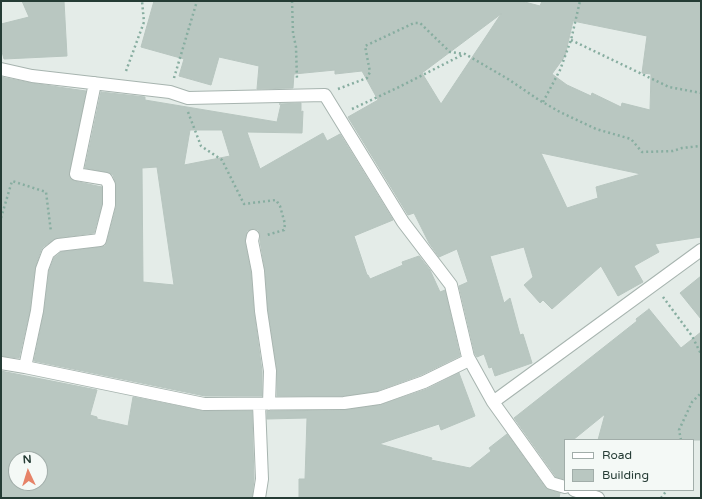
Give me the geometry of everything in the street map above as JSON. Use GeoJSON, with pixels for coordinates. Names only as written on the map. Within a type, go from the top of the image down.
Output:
{"type":"FeatureCollection","features":[{"type":"Feature","properties":{"kind":"street"},"geometry":{"type":"LineString","coordinates":[[1,69],[32,76],[175,93],[188,98],[325,95],[403,222],[451,285],[469,360],[493,402],[551,483],[564,487]]}},
{"type":"Feature","properties":{"kind":"street"},"geometry":{"type":"LineString","coordinates":[[26,367],[37,311],[42,269],[48,253],[58,245],[100,240],[109,205],[109,185],[106,179],[76,174],[95,83]]}},
{"type":"Feature","properties":{"kind":"street"},"geometry":{"type":"LineString","coordinates":[[253,236],[252,241],[258,271],[261,311],[270,371],[264,404],[262,479],[259,498]]}},
{"type":"Feature","properties":{"kind":"street"},"geometry":{"type":"LineString","coordinates":[[493,402],[701,250]]}},
{"type":"Feature","properties":{"kind":"street"},"geometry":{"type":"LineString","coordinates":[[1,363],[204,404],[264,404],[344,403],[379,398],[424,382],[469,360]]}},
{"type":"Feature","properties":{"kind":"street"},"geometry":{"type":"LineString","coordinates":[[577,491],[598,498]]}},
{"type":"Feature","properties":{"kind":"path"},"geometry":{"type":"LineString","coordinates":[[121,86],[144,22],[142,1]]}},
{"type":"Feature","properties":{"kind":"path"},"geometry":{"type":"LineString","coordinates":[[197,1],[175,93],[201,146],[222,160],[244,204],[276,200],[280,206],[284,230],[269,235],[253,236]]}},
{"type":"Feature","properties":{"kind":"path"},"geometry":{"type":"LineString","coordinates":[[292,1],[292,33],[296,47],[298,96]]}},
{"type":"Feature","properties":{"kind":"path"},"geometry":{"type":"LineString","coordinates":[[543,102],[560,70],[571,40],[580,1]]}},
{"type":"Feature","properties":{"kind":"path"},"geometry":{"type":"LineString","coordinates":[[325,95],[367,78],[370,72],[366,46],[414,23],[420,23],[450,52],[465,54],[508,79],[543,102],[596,129],[631,139],[642,152],[673,151],[682,148],[701,146]]}},
{"type":"Feature","properties":{"kind":"path"},"geometry":{"type":"LineString","coordinates":[[571,40],[669,87],[701,93]]}},
{"type":"Feature","properties":{"kind":"path"},"geometry":{"type":"LineString","coordinates":[[337,116],[465,54]]}},
{"type":"Feature","properties":{"kind":"path"},"geometry":{"type":"LineString","coordinates":[[1,218],[12,181],[46,192],[51,223],[52,244],[58,245]]}},
{"type":"Feature","properties":{"kind":"path"},"geometry":{"type":"LineString","coordinates":[[653,284],[692,336],[701,354]]}},
{"type":"Feature","properties":{"kind":"path"},"geometry":{"type":"LineString","coordinates":[[680,439],[679,430],[692,402],[701,392]]}},
{"type":"Feature","properties":{"kind":"building"},"geometry":{"type":"Polygon","coordinates":[[[22,1],[64,1],[67,56],[4,59],[1,48],[1,24],[29,17],[22,1]]]}},
{"type":"Feature","properties":{"kind":"building"},"geometry":{"type":"Polygon","coordinates":[[[154,1],[521,1],[540,6],[542,1],[701,1],[701,237],[655,244],[659,252],[634,266],[643,282],[618,296],[601,266],[552,309],[543,300],[540,303],[524,285],[533,277],[524,247],[490,256],[504,303],[510,298],[520,335],[523,334],[532,363],[495,376],[492,367],[489,368],[484,354],[477,357],[475,354],[459,286],[468,282],[457,249],[439,257],[429,243],[414,213],[408,215],[348,117],[378,100],[362,71],[335,74],[335,70],[294,74],[293,88],[257,89],[259,66],[219,57],[211,85],[179,76],[184,59],[141,47],[154,1]],[[501,14],[422,73],[441,104],[501,14]],[[573,21],[565,56],[552,74],[567,85],[591,96],[592,93],[621,107],[622,103],[650,110],[651,74],[642,73],[647,36],[573,21]],[[541,153],[567,208],[598,198],[596,187],[641,174],[541,153]]]}},
{"type":"Feature","properties":{"kind":"building"},"geometry":{"type":"Polygon","coordinates":[[[1,77],[86,91],[69,176],[74,181],[102,187],[102,204],[94,233],[57,238],[41,250],[35,268],[30,310],[19,358],[1,356],[1,77]]]}},
{"type":"Feature","properties":{"kind":"building"},"geometry":{"type":"Polygon","coordinates":[[[101,92],[145,97],[145,100],[277,122],[281,104],[279,104],[301,103],[301,112],[303,111],[302,133],[247,132],[260,169],[323,133],[327,141],[340,134],[393,220],[354,236],[367,275],[370,279],[403,265],[402,262],[419,256],[430,270],[440,292],[445,290],[460,356],[421,375],[377,391],[343,396],[277,396],[277,370],[268,310],[265,270],[260,234],[258,230],[254,229],[247,231],[245,242],[251,272],[254,312],[262,371],[262,396],[205,396],[34,361],[44,312],[49,271],[54,258],[61,252],[101,247],[105,246],[107,242],[116,207],[116,185],[113,175],[107,172],[85,168],[101,92]],[[190,130],[184,165],[230,156],[222,130],[190,130]],[[157,167],[142,168],[143,282],[174,285],[157,167]]]}},
{"type":"Feature","properties":{"kind":"building"},"geometry":{"type":"Polygon","coordinates":[[[701,276],[701,319],[680,293],[701,276]]]}},
{"type":"Feature","properties":{"kind":"building"},"geometry":{"type":"Polygon","coordinates":[[[649,309],[681,348],[701,332],[701,440],[598,439],[605,414],[574,439],[564,439],[564,479],[556,477],[514,418],[637,321],[636,319],[649,309]]]}},
{"type":"Feature","properties":{"kind":"building"},"geometry":{"type":"Polygon","coordinates":[[[1,371],[97,390],[90,415],[97,417],[97,419],[128,426],[133,397],[203,411],[252,411],[254,479],[252,498],[1,498],[1,371]]]}},
{"type":"Feature","properties":{"kind":"building"},"geometry":{"type":"Polygon","coordinates":[[[459,373],[475,416],[441,430],[439,424],[379,444],[432,458],[431,460],[470,468],[491,451],[489,448],[507,434],[545,487],[549,490],[560,493],[559,498],[299,498],[299,479],[305,479],[307,418],[267,419],[267,411],[344,410],[380,405],[427,389],[459,373]]]}}]}
